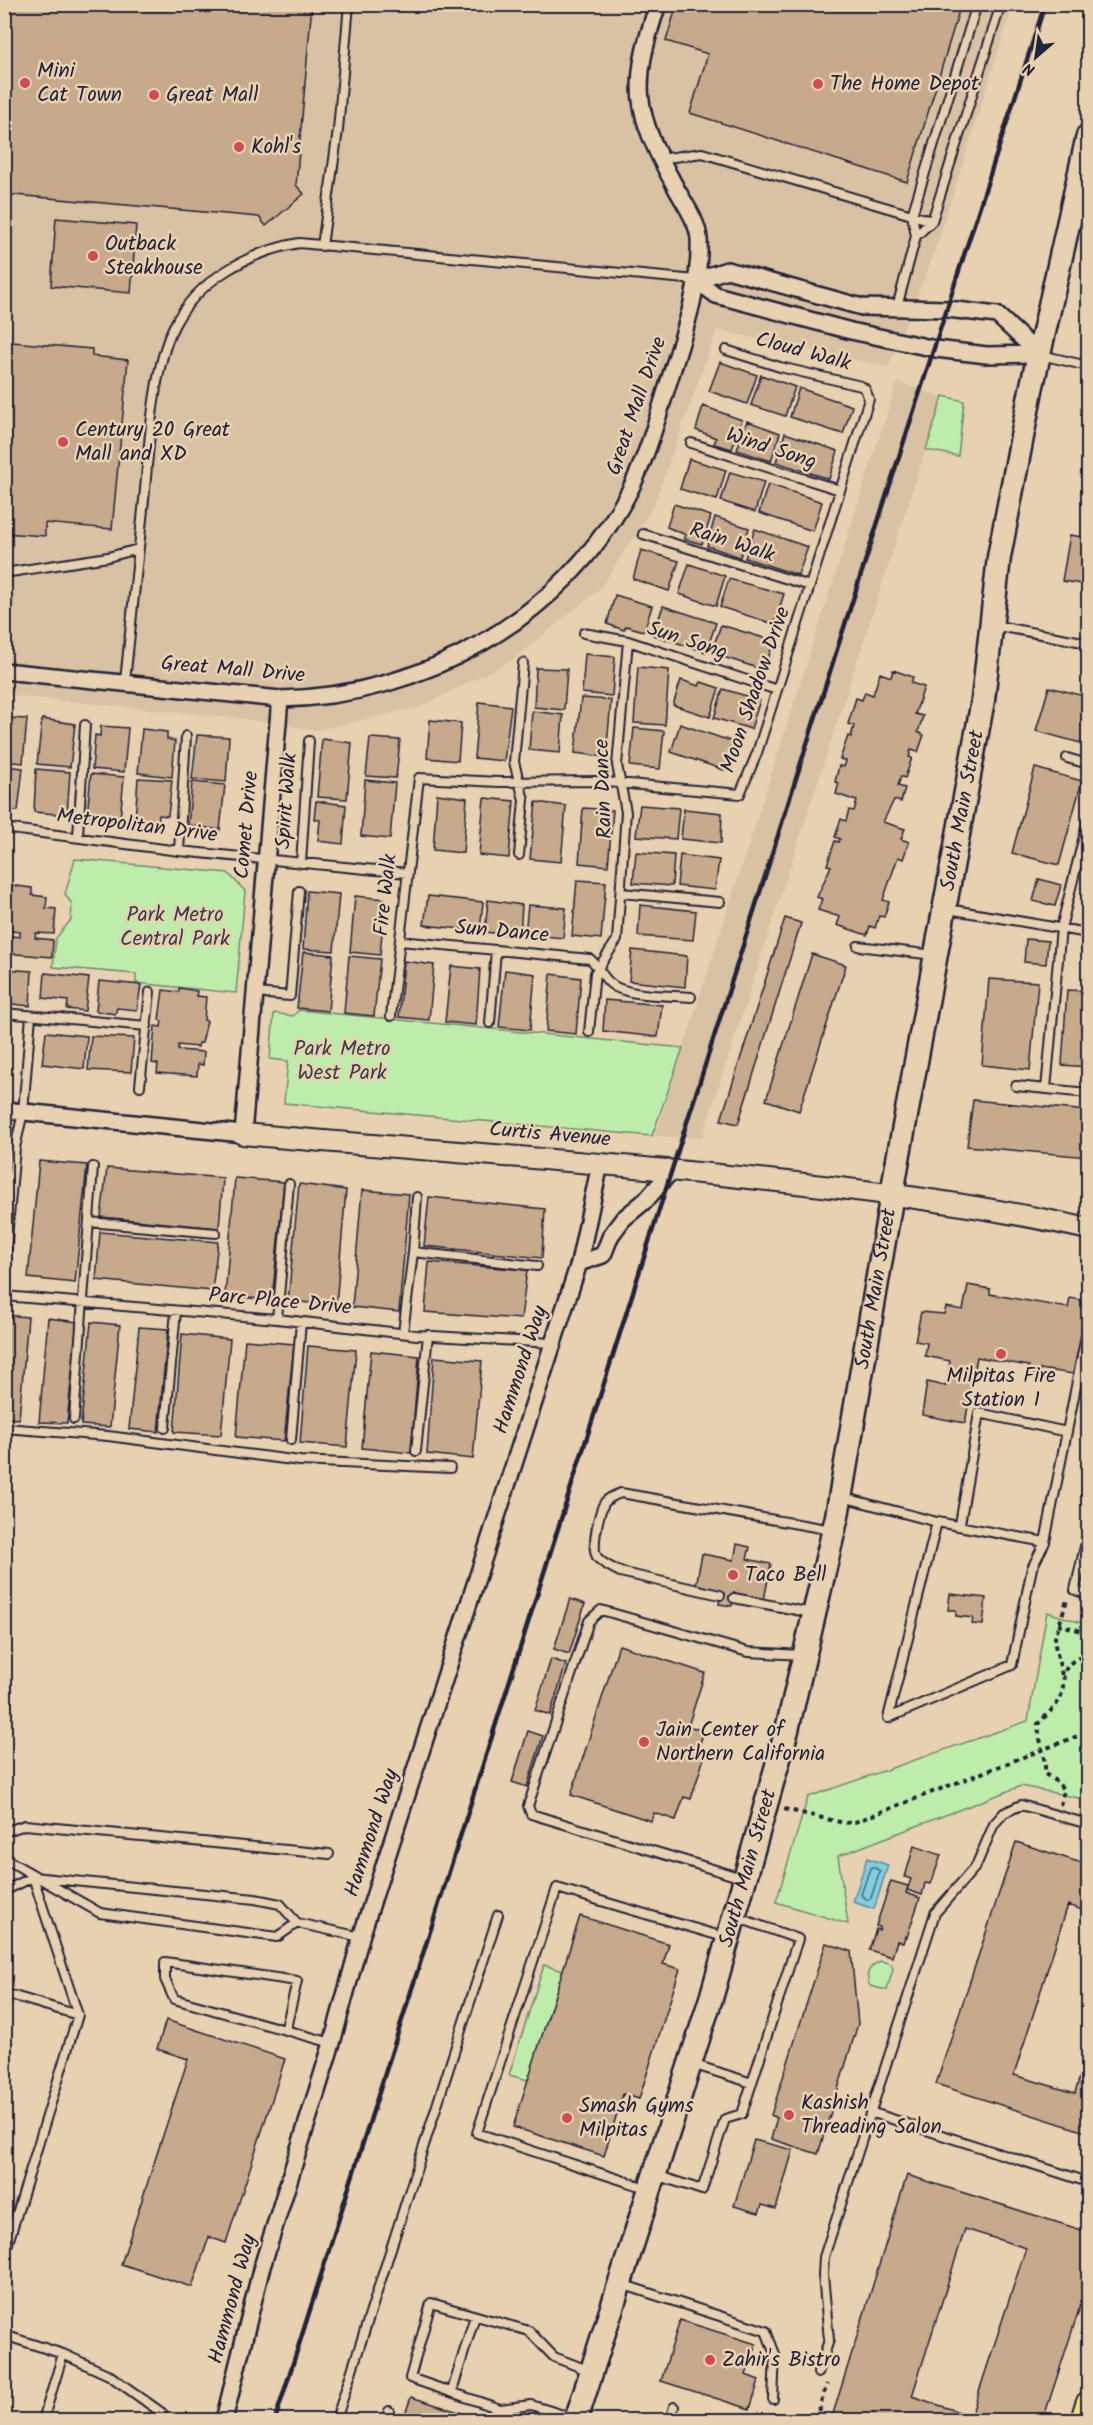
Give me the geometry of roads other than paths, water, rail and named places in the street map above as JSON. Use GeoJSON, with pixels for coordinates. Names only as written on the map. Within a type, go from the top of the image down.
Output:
{"type":"FeatureCollection","features":[{"type":"Feature","properties":{"kind":"main road","name":"South Main Street"},"geometry":{"type":"LineString","coordinates":[[576,2420],[728,1939],[766,1804],[833,1530],[892,1193],[983,700],[999,557],[1039,354],[1089,136]]}},
{"type":"Feature","properties":{"kind":"main road"},"geometry":{"type":"LineString","coordinates":[[1083,2421],[1089,2404]]}},
{"type":"Feature","properties":{"kind":"street","name":"Great Mall Drive"},"geometry":{"type":"LineString","coordinates":[[4,671],[126,681],[280,699],[310,699],[383,685],[476,648],[522,617],[564,579],[613,518],[640,468],[686,329],[696,280],[698,231],[660,159],[642,114],[639,81],[644,45],[658,4]]}},
{"type":"Feature","properties":{"kind":"street"},"geometry":{"type":"LineString","coordinates":[[696,280],[727,270],[862,307],[897,307],[998,315],[1039,354]]}},
{"type":"Feature","properties":{"kind":"street"},"geometry":{"type":"LineString","coordinates":[[696,280],[716,295],[851,331],[936,349],[987,355],[1039,354]]}},
{"type":"Feature","properties":{"kind":"street","name":"Comet Drive"},"geometry":{"type":"LineString","coordinates":[[243,1134],[280,699]]}},
{"type":"Feature","properties":{"kind":"street","name":"Curtis Avenue"},"geometry":{"type":"LineString","coordinates":[[4,1110],[243,1134],[672,1170],[892,1193],[1032,1216],[1089,1229]]}},
{"type":"Feature","properties":{"kind":"street","name":"Hammond Way"},"geometry":{"type":"LineString","coordinates":[[224,2421],[261,2270],[332,2043],[361,1937],[551,1343],[579,1263],[600,1164]]}},
{"type":"Feature","properties":{"kind":"street"},"geometry":{"type":"LineString","coordinates":[[579,1263],[603,1255],[611,1235],[623,1220],[646,1200],[672,1170]]}},
{"type":"Feature","properties":{"kind":"lane"},"geometry":{"type":"LineString","coordinates":[[322,246],[338,130],[349,4]]}},
{"type":"Feature","properties":{"kind":"lane"},"geometry":{"type":"LineString","coordinates":[[897,307],[916,236],[912,215],[977,4]]}},
{"type":"Feature","properties":{"kind":"lane"},"geometry":{"type":"LineString","coordinates":[[916,236],[932,221],[1001,4]]}},
{"type":"Feature","properties":{"kind":"lane"},"geometry":{"type":"LineString","coordinates":[[660,159],[702,153],[932,221]]}},
{"type":"Feature","properties":{"kind":"lane"},"geometry":{"type":"LineString","coordinates":[[126,681],[138,549],[162,356],[175,325],[206,287],[247,258],[299,243],[696,280]]}},
{"type":"Feature","properties":{"kind":"lane","name":"Cloud Walk"},"geometry":{"type":"LineString","coordinates":[[726,350],[780,367],[861,386],[868,394]]}},
{"type":"Feature","properties":{"kind":"lane"},"geometry":{"type":"LineString","coordinates":[[1039,354],[1089,366]]}},
{"type":"Feature","properties":{"kind":"lane","name":"Moon Shadow Drive"},"geometry":{"type":"LineString","coordinates":[[419,778],[596,781],[740,794],[757,753],[868,403],[868,394]]}},
{"type":"Feature","properties":{"kind":"lane","name":"Wind Song"},"geometry":{"type":"LineString","coordinates":[[691,443],[840,490]]}},
{"type":"Feature","properties":{"kind":"lane","name":"Rain Walk"},"geometry":{"type":"LineString","coordinates":[[643,534],[810,586]]}},
{"type":"Feature","properties":{"kind":"lane"},"geometry":{"type":"LineString","coordinates":[[4,573],[98,558],[138,549]]}},
{"type":"Feature","properties":{"kind":"lane"},"geometry":{"type":"LineString","coordinates":[[991,625],[1089,643]]}},
{"type":"Feature","properties":{"kind":"lane","name":"Sun Song"},"geometry":{"type":"LineString","coordinates":[[584,633],[628,640],[777,690]]}},
{"type":"Feature","properties":{"kind":"lane","name":"Rain Dance"},"geometry":{"type":"LineString","coordinates":[[599,966],[616,940],[621,893],[626,812],[617,765],[628,640]]}},
{"type":"Feature","properties":{"kind":"lane"},"geometry":{"type":"LineString","coordinates":[[519,855],[524,800],[514,762],[523,663]]}},
{"type":"Feature","properties":{"kind":"lane"},"geometry":{"type":"LineString","coordinates":[[78,836],[85,726]]}},
{"type":"Feature","properties":{"kind":"lane"},"geometry":{"type":"LineString","coordinates":[[178,851],[186,736]]}},
{"type":"Feature","properties":{"kind":"lane","name":"Spirit Walk"},"geometry":{"type":"LineString","coordinates":[[301,863],[309,741]]}},
{"type":"Feature","properties":{"kind":"lane"},"geometry":{"type":"LineString","coordinates":[[1067,758],[1089,764]]}},
{"type":"Feature","properties":{"kind":"lane","name":"Fire Walk"},"geometry":{"type":"LineString","coordinates":[[391,1016],[419,778]]}},
{"type":"Feature","properties":{"kind":"lane"},"geometry":{"type":"LineString","coordinates":[[1046,1089],[1061,928],[1089,820]]}},
{"type":"Feature","properties":{"kind":"lane","name":"Metropolitan Drive"},"geometry":{"type":"LineString","coordinates":[[4,828],[178,851],[407,873]]}},
{"type":"Feature","properties":{"kind":"lane"},"geometry":{"type":"LineString","coordinates":[[256,993],[290,996],[299,891]]}},
{"type":"Feature","properties":{"kind":"lane"},"geometry":{"type":"LineString","coordinates":[[621,893],[720,902]]}},
{"type":"Feature","properties":{"kind":"lane"},"geometry":{"type":"LineString","coordinates":[[945,909],[1089,933]]}},
{"type":"Feature","properties":{"kind":"lane","name":"Sun Dance"},"geometry":{"type":"LineString","coordinates":[[400,942],[582,957],[591,959],[599,966]]}},
{"type":"Feature","properties":{"kind":"lane"},"geometry":{"type":"LineString","coordinates":[[858,946],[936,956]]}},
{"type":"Feature","properties":{"kind":"lane"},"geometry":{"type":"LineString","coordinates":[[490,1023],[496,950]]}},
{"type":"Feature","properties":{"kind":"lane"},"geometry":{"type":"LineString","coordinates":[[599,966],[605,980],[623,991],[691,997]]}},
{"type":"Feature","properties":{"kind":"lane"},"geometry":{"type":"LineString","coordinates":[[589,1032],[595,972],[599,966]]}},
{"type":"Feature","properties":{"kind":"lane"},"geometry":{"type":"LineString","coordinates":[[140,1086],[150,992]]}},
{"type":"Feature","properties":{"kind":"lane"},"geometry":{"type":"LineString","coordinates":[[4,1013],[147,1026]]}},
{"type":"Feature","properties":{"kind":"lane"},"geometry":{"type":"LineString","coordinates":[[4,1273],[15,1148],[23,1112],[31,1016]]}},
{"type":"Feature","properties":{"kind":"lane"},"geometry":{"type":"LineString","coordinates":[[1016,1086],[1089,1093]]}},
{"type":"Feature","properties":{"kind":"lane"},"geometry":{"type":"LineString","coordinates":[[74,1419],[93,1167]]}},
{"type":"Feature","properties":{"kind":"lane"},"geometry":{"type":"LineString","coordinates":[[277,1319],[289,1184]]}},
{"type":"Feature","properties":{"kind":"lane"},"geometry":{"type":"LineString","coordinates":[[403,1333],[414,1252],[417,1197]]}},
{"type":"Feature","properties":{"kind":"lane"},"geometry":{"type":"LineString","coordinates":[[89,1222],[216,1233]]}},
{"type":"Feature","properties":{"kind":"lane"},"geometry":{"type":"LineString","coordinates":[[414,1252],[537,1266]]}},
{"type":"Feature","properties":{"kind":"lane","name":"Parc Place Drive"},"geometry":{"type":"LineString","coordinates":[[4,1296],[277,1319],[417,1335],[551,1343]]}},
{"type":"Feature","properties":{"kind":"lane"},"geometry":{"type":"LineString","coordinates":[[165,1428],[176,1311]]}},
{"type":"Feature","properties":{"kind":"lane"},"geometry":{"type":"LineString","coordinates":[[291,1440],[301,1322]]}},
{"type":"Feature","properties":{"kind":"lane"},"geometry":{"type":"LineString","coordinates":[[937,1522],[888,1718],[1012,1665],[1032,1568],[1045,1542],[1089,1326]]}},
{"type":"Feature","properties":{"kind":"lane"},"geometry":{"type":"LineString","coordinates":[[416,1451],[428,1335]]}},
{"type":"Feature","properties":{"kind":"lane"},"geometry":{"type":"LineString","coordinates":[[960,1524],[979,1413],[1067,1432]]}},
{"type":"Feature","properties":{"kind":"lane"},"geometry":{"type":"LineString","coordinates":[[4,1428],[108,1436],[300,1461],[450,1468]]}},
{"type":"Feature","properties":{"kind":"lane"},"geometry":{"type":"LineString","coordinates":[[720,1595],[620,1572],[606,1565],[596,1556],[594,1541],[604,1503],[621,1493],[833,1530]]}},
{"type":"Feature","properties":{"kind":"lane"},"geometry":{"type":"LineString","coordinates":[[840,1497],[937,1522],[960,1524],[1045,1542]]}},
{"type":"Feature","properties":{"kind":"lane"},"geometry":{"type":"LineString","coordinates":[[1089,1533],[1075,1590],[1089,1594]]}},
{"type":"Feature","properties":{"kind":"lane"},"geometry":{"type":"LineString","coordinates":[[734,1598],[814,1613]]}},
{"type":"Feature","properties":{"kind":"lane"},"geometry":{"type":"LineString","coordinates":[[745,1879],[531,1814],[528,1806],[589,1621],[601,1611],[748,1652],[804,1655]]}},
{"type":"Feature","properties":{"kind":"lane"},"geometry":{"type":"LineString","coordinates":[[818,2373],[829,2340],[823,2275],[824,2257],[935,1913],[976,1866],[994,1824],[1004,1813],[1021,1805],[1089,1824]]}},
{"type":"Feature","properties":{"kind":"lane"},"geometry":{"type":"LineString","coordinates":[[4,1832],[25,1825],[329,1854]]}},
{"type":"Feature","properties":{"kind":"lane"},"geometry":{"type":"LineString","coordinates":[[4,1858],[33,1877],[100,1913],[277,1937],[297,1923]]}},
{"type":"Feature","properties":{"kind":"lane"},"geometry":{"type":"LineString","coordinates":[[4,1891],[33,1877],[255,1899],[280,1904],[297,1923],[361,1937]]}},
{"type":"Feature","properties":{"kind":"lane"},"geometry":{"type":"LineString","coordinates":[[4,2256],[78,2015],[33,1877]]}},
{"type":"Feature","properties":{"kind":"lane"},"geometry":{"type":"LineString","coordinates":[[728,1939],[557,1888],[477,2133],[652,2182],[702,2190],[725,2119],[742,2114],[798,1939],[734,1916]]}},
{"type":"Feature","properties":{"kind":"lane"},"geometry":{"type":"LineString","coordinates":[[336,2421],[498,1915]]}},
{"type":"Feature","properties":{"kind":"lane"},"geometry":{"type":"LineString","coordinates":[[286,2028],[297,1981],[165,1962],[165,1979],[174,1999],[286,2028],[332,2043]]}},
{"type":"Feature","properties":{"kind":"lane"},"geometry":{"type":"LineString","coordinates":[[4,1993],[78,2015]]}},
{"type":"Feature","properties":{"kind":"lane"},"geometry":{"type":"LineString","coordinates":[[690,2063],[752,2084]]}},
{"type":"Feature","properties":{"kind":"lane"},"geometry":{"type":"LineString","coordinates":[[870,2112],[1089,2182]]}},
{"type":"Feature","properties":{"kind":"lane"},"geometry":{"type":"LineString","coordinates":[[620,2284],[765,2331],[775,2354],[773,2399]]}},
{"type":"Feature","properties":{"kind":"lane"},"geometry":{"type":"LineString","coordinates":[[576,2420],[531,2405],[500,2409],[410,2378],[430,2303],[529,2331],[554,2357],[592,2372]]}},
{"type":"Feature","properties":{"kind":"lane"},"geometry":{"type":"LineString","coordinates":[[452,2391],[475,2316]]}},
{"type":"Feature","properties":{"kind":"lane"},"geometry":{"type":"LineString","coordinates":[[4,2335],[63,2354],[109,2375],[162,2413],[160,2421]]}},
{"type":"Feature","properties":{"kind":"lane"},"geometry":{"type":"LineString","coordinates":[[43,2421],[63,2354]]}},
{"type":"Feature","properties":{"kind":"lane"},"geometry":{"type":"LineString","coordinates":[[670,2421],[674,2407]]}},
{"type":"Feature","properties":{"kind":"lane"},"geometry":{"type":"LineString","coordinates":[[386,2421],[389,2410]]}},
{"type":"Feature","properties":{"kind":"water"},"geometry":{"type":"Polygon","coordinates":[[[867,1858],[888,1865],[874,1909],[853,1902],[867,1858]]]}},
{"type":"Feature","properties":{"kind":"railway"},"geometry":{"type":"LineString","coordinates":[[275,2420],[846,621],[1045,4]]}},
{"type":"Feature","properties":{"kind":"place","name":"Mini Cat Town"},"geometry":{"type":"Point","coordinates":[25,83]}},
{"type":"Feature","properties":{"kind":"place","name":"The Home Depot"},"geometry":{"type":"Point","coordinates":[818,84]}},
{"type":"Feature","properties":{"kind":"place","name":"Great Mall"},"geometry":{"type":"Point","coordinates":[154,95]}},
{"type":"Feature","properties":{"kind":"place","name":"Kohl's"},"geometry":{"type":"Point","coordinates":[239,147]}},
{"type":"Feature","properties":{"kind":"place","name":"Outback Steakhouse"},"geometry":{"type":"Point","coordinates":[93,256]}},
{"type":"Feature","properties":{"kind":"place","name":"Century 20 Great Mall and XD"},"geometry":{"type":"Point","coordinates":[63,442]}},
{"type":"Feature","properties":{"kind":"place","name":"Milpitas Fire Station 1"},"geometry":{"type":"Point","coordinates":[1001,1354]}},
{"type":"Feature","properties":{"kind":"place","name":"Taco Bell"},"geometry":{"type":"Point","coordinates":[733,1575]}},
{"type":"Feature","properties":{"kind":"place","name":"Jain Center of Northern California"},"geometry":{"type":"Point","coordinates":[644,1742]}},
{"type":"Feature","properties":{"kind":"place","name":"Kashish Threading Salon"},"geometry":{"type":"Point","coordinates":[789,2115]}},
{"type":"Feature","properties":{"kind":"place","name":"Smash Gyms Milpitas"},"geometry":{"type":"Point","coordinates":[567,2118]}},
{"type":"Feature","properties":{"kind":"place","name":"Zahir's Bistro"},"geometry":{"type":"Point","coordinates":[710,2360]}},
{"type":"Feature","properties":{"kind":"park label","name":"Park Metro Central Park"},"geometry":{"type":"Point","coordinates":[175,927]}},
{"type":"Feature","properties":{"kind":"park label","name":"Park Metro West Park"},"geometry":{"type":"Point","coordinates":[342,1061]}}]}
